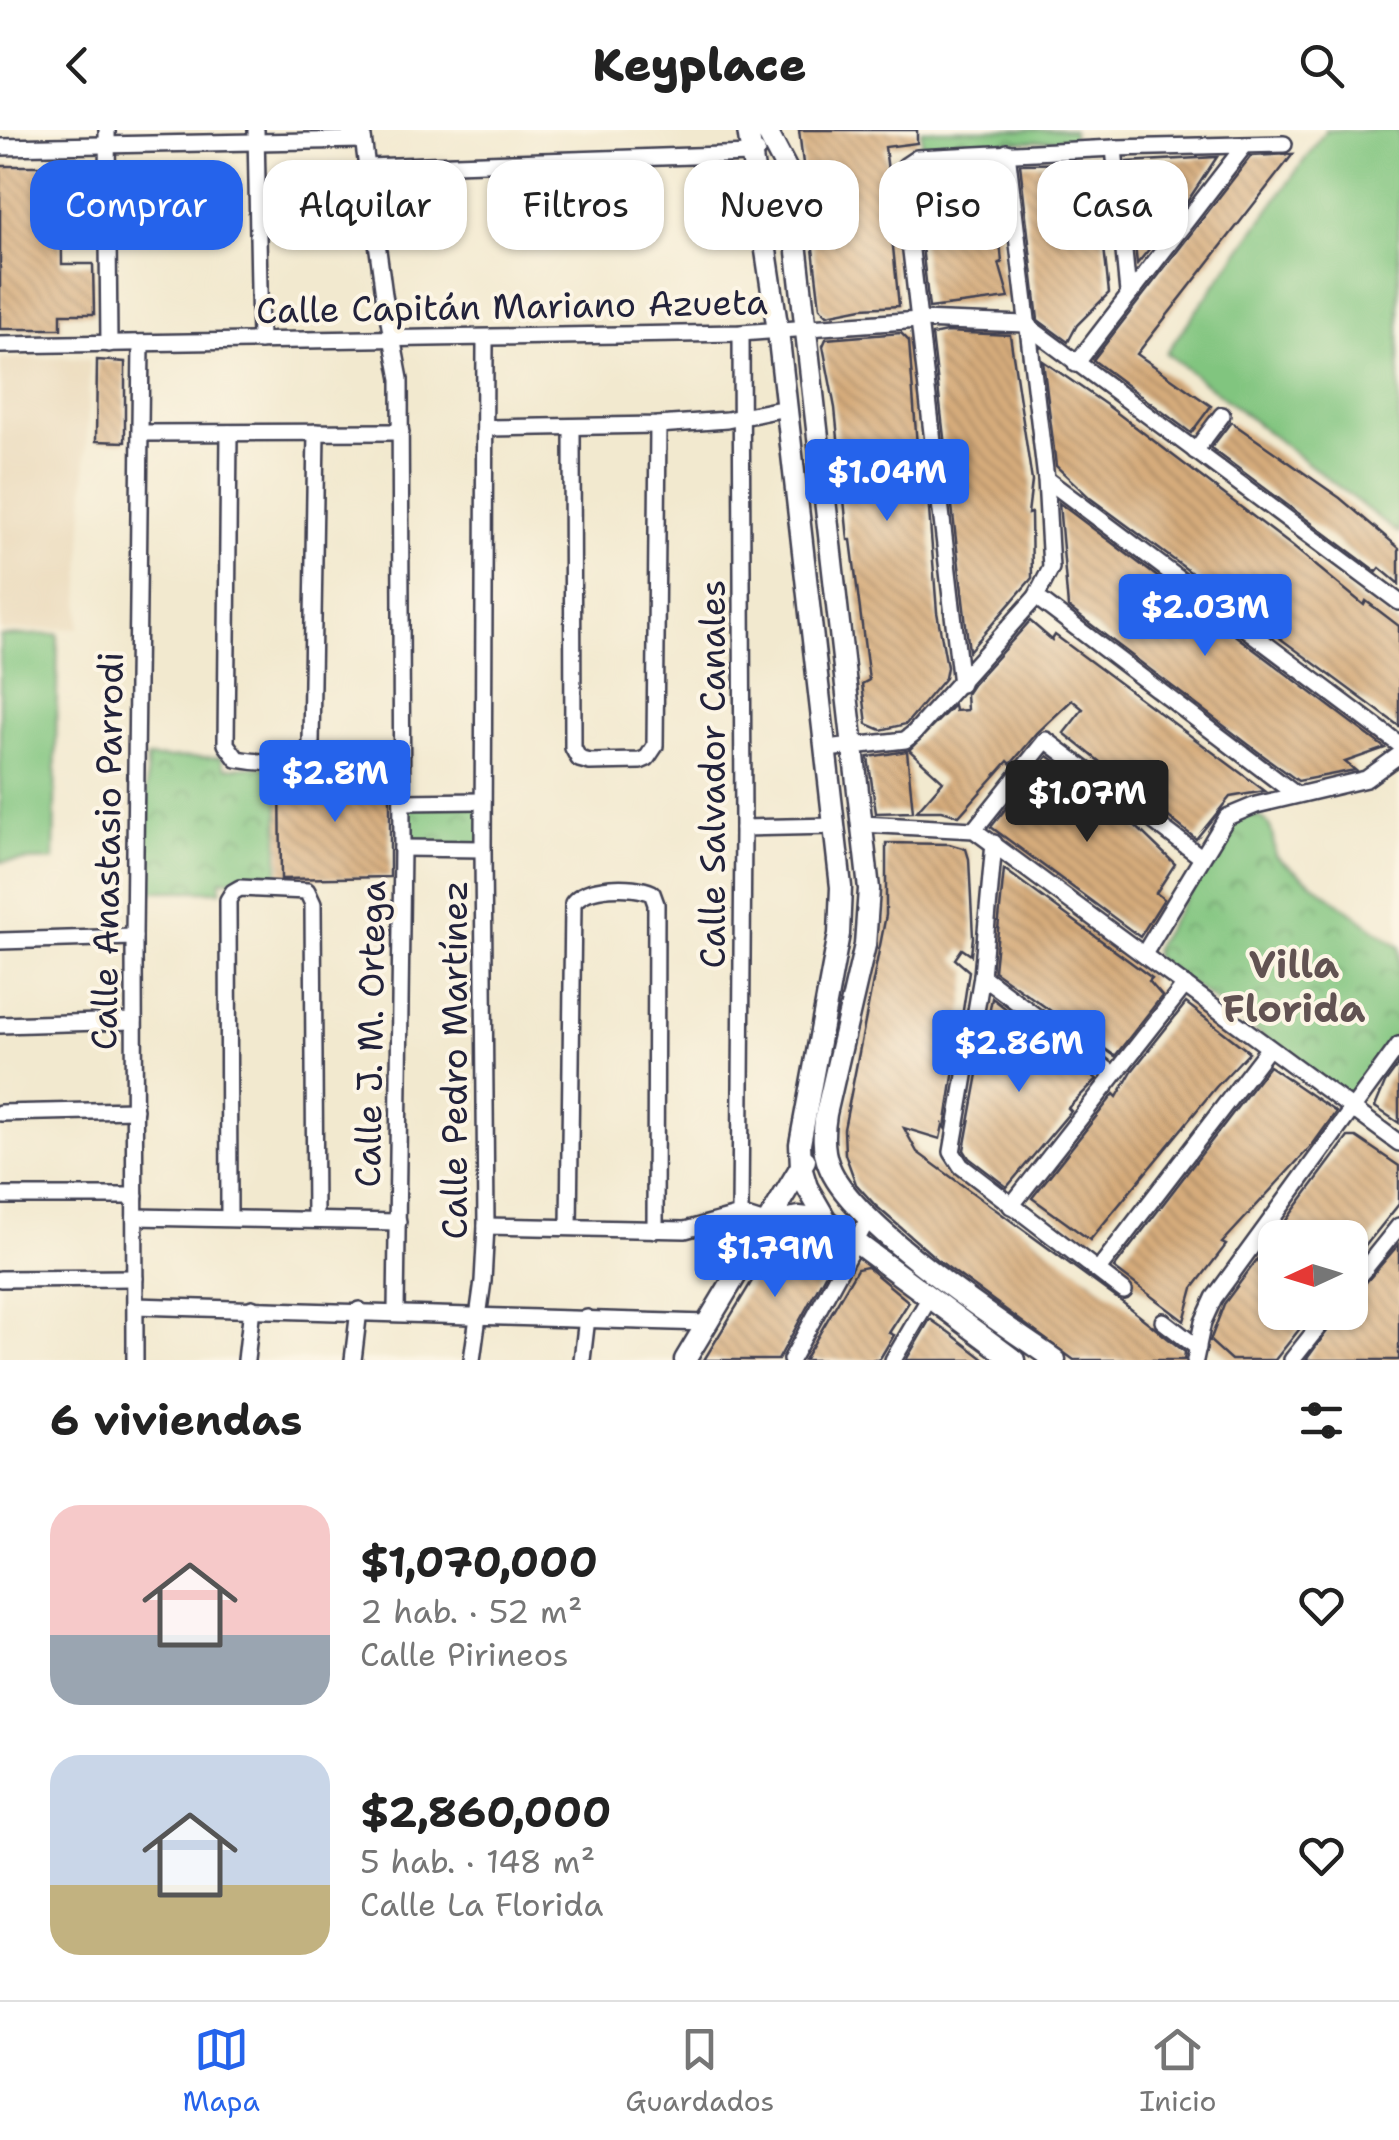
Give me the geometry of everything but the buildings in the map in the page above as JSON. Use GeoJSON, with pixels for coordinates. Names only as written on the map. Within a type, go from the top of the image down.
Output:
{"type":"FeatureCollection","features":[{"type":"Feature","properties":{"kind":"street"},"geometry":{"type":"LineString","coordinates":[[748,130],[778,331],[841,886],[840,934],[804,1116],[800,1167],[826,1220],[930,1297],[1000,1356]]}},
{"type":"Feature","properties":{"kind":"street"},"geometry":{"type":"LineString","coordinates":[[0,146],[107,138],[363,135]]}},
{"type":"Feature","properties":{"kind":"street","name":"Calle J. M. Ortega"},"geometry":{"type":"LineString","coordinates":[[363,135],[366,160]]}},
{"type":"Feature","properties":{"kind":"street"},"geometry":{"type":"LineString","coordinates":[[256,137],[260,341]]}},
{"type":"Feature","properties":{"kind":"street"},"geometry":{"type":"LineString","coordinates":[[467,164],[751,154],[769,137],[788,172],[869,889],[867,932],[823,1133],[765,1222],[685,1360]]}},
{"type":"Feature","properties":{"kind":"street"},"geometry":{"type":"LineString","coordinates":[[107,138],[109,344]]}},
{"type":"Feature","properties":{"kind":"street"},"geometry":{"type":"LineString","coordinates":[[960,684],[904,166],[917,158],[1007,152],[1284,144]]}},
{"type":"Feature","properties":{"kind":"street"},"geometry":{"type":"LineString","coordinates":[[1076,364],[1245,145]]}},
{"type":"Feature","properties":{"kind":"street"},"geometry":{"type":"LineString","coordinates":[[1114,148],[1128,293]]}},
{"type":"Feature","properties":{"kind":"street"},"geometry":{"type":"LineString","coordinates":[[827,749],[905,740],[1036,597],[1051,568],[1046,479],[1007,152]]}},
{"type":"Feature","properties":{"kind":"street","name":"Calle J. M. Ortega"},"geometry":{"type":"LineString","coordinates":[[378,250],[400,379],[401,432],[402,848],[396,1311]]}},
{"type":"Feature","properties":{"kind":"street","name":"Calle Capitán Mariano Azueta"},"geometry":{"type":"LineString","coordinates":[[0,344],[741,333],[919,320],[1025,324]]}},
{"type":"Feature","properties":{"kind":"street"},"geometry":{"type":"LineString","coordinates":[[1025,324],[1399,602]]}},
{"type":"Feature","properties":{"kind":"street","name":"Calle Salvador Canales"},"geometry":{"type":"LineString","coordinates":[[740,1215],[741,333]]}},
{"type":"Feature","properties":{"kind":"street","name":"Calle Pedro Martínez"},"geometry":{"type":"LineString","coordinates":[[472,1360],[486,1226],[485,339]]}},
{"type":"Feature","properties":{"kind":"street","name":"Calle Anastasio Parrodi"},"geometry":{"type":"LineString","coordinates":[[135,1360],[134,936],[141,343]]}},
{"type":"Feature","properties":{"kind":"street"},"geometry":{"type":"LineString","coordinates":[[486,428],[658,425],[786,408]]}},
{"type":"Feature","properties":{"kind":"street"},"geometry":{"type":"LineString","coordinates":[[1195,451],[1222,415]]}},
{"type":"Feature","properties":{"kind":"street"},"geometry":{"type":"LineString","coordinates":[[572,427],[575,754],[590,762],[640,760],[647,758],[655,746],[658,425]]}},
{"type":"Feature","properties":{"kind":"street"},"geometry":{"type":"LineString","coordinates":[[229,433],[226,744],[228,751],[244,760],[291,761],[303,757],[311,744],[316,432]]}},
{"type":"Feature","properties":{"kind":"street"},"geometry":{"type":"LineString","coordinates":[[140,433],[401,432]]}},
{"type":"Feature","properties":{"kind":"street"},"geometry":{"type":"LineString","coordinates":[[1046,479],[1399,744]]}},
{"type":"Feature","properties":{"kind":"street"},"geometry":{"type":"LineString","coordinates":[[1036,597],[1295,794]]}},
{"type":"Feature","properties":{"kind":"street"},"geometry":{"type":"LineString","coordinates":[[974,830],[1046,740],[1201,857]]}},
{"type":"Feature","properties":{"kind":"street"},"geometry":{"type":"LineString","coordinates":[[1144,954],[1227,817],[1242,808],[1366,779],[1399,755]]}},
{"type":"Feature","properties":{"kind":"street"},"geometry":{"type":"LineString","coordinates":[[402,802],[484,801]]}},
{"type":"Feature","properties":{"kind":"street"},"geometry":{"type":"LineString","coordinates":[[862,824],[974,830],[1399,1144]]}},
{"type":"Feature","properties":{"kind":"street"},"geometry":{"type":"LineString","coordinates":[[743,828],[835,826]]}},
{"type":"Feature","properties":{"kind":"street"},"geometry":{"type":"LineString","coordinates":[[994,843],[982,976],[952,1152],[960,1166],[1124,1291]]}},
{"type":"Feature","properties":{"kind":"street"},"geometry":{"type":"LineString","coordinates":[[402,848],[483,849]]}},
{"type":"Feature","properties":{"kind":"street"},"geometry":{"type":"LineString","coordinates":[[229,1218],[227,910],[232,892],[240,888],[307,891],[313,904],[315,1220]]}},
{"type":"Feature","properties":{"kind":"street"},"geometry":{"type":"LineString","coordinates":[[569,1227],[571,911],[576,897],[589,891],[641,889],[652,893],[656,904],[655,1230]]}},
{"type":"Feature","properties":{"kind":"street"},"geometry":{"type":"LineString","coordinates":[[0,941],[134,936]]}},
{"type":"Feature","properties":{"kind":"street"},"geometry":{"type":"LineString","coordinates":[[982,976],[1114,1074]]}},
{"type":"Feature","properties":{"kind":"street"},"geometry":{"type":"LineString","coordinates":[[1012,1206],[1185,985]]}},
{"type":"Feature","properties":{"kind":"street"},"geometry":{"type":"LineString","coordinates":[[0,1025],[134,1021]]}},
{"type":"Feature","properties":{"kind":"street"},"geometry":{"type":"LineString","coordinates":[[1197,1354],[1203,1322],[1214,1298],[1399,1045]]}},
{"type":"Feature","properties":{"kind":"street"},"geometry":{"type":"LineString","coordinates":[[1098,1270],[1268,1049]]}},
{"type":"Feature","properties":{"kind":"street"},"geometry":{"type":"LineString","coordinates":[[0,1113],[135,1110]]}},
{"type":"Feature","properties":{"kind":"street"},"geometry":{"type":"LineString","coordinates":[[823,1133],[830,1170],[868,1219],[941,1278],[1055,1360]]}},
{"type":"Feature","properties":{"kind":"street"},"geometry":{"type":"LineString","coordinates":[[0,1196],[135,1196]]}},
{"type":"Feature","properties":{"kind":"street"},"geometry":{"type":"LineString","coordinates":[[486,1226],[655,1230],[704,1226],[740,1215],[765,1222],[799,1217],[826,1220]]}},
{"type":"Feature","properties":{"kind":"street"},"geometry":{"type":"LineString","coordinates":[[135,1217],[398,1222]]}},
{"type":"Feature","properties":{"kind":"street"},"geometry":{"type":"LineString","coordinates":[[792,1360],[868,1219]]}},
{"type":"Feature","properties":{"kind":"street"},"geometry":{"type":"LineString","coordinates":[[1368,1265],[1399,1226]]}},
{"type":"Feature","properties":{"kind":"street"},"geometry":{"type":"LineString","coordinates":[[0,1279],[134,1278]]}},
{"type":"Feature","properties":{"kind":"street"},"geometry":{"type":"LineString","coordinates":[[892,1360],[930,1297]]}},
{"type":"Feature","properties":{"kind":"street"},"geometry":{"type":"LineString","coordinates":[[135,1306],[706,1323]]}},
{"type":"Feature","properties":{"kind":"street"},"geometry":{"type":"LineString","coordinates":[[246,1360],[252,1308]]}},
{"type":"Feature","properties":{"kind":"street"},"geometry":{"type":"LineString","coordinates":[[353,1360],[359,1310]]}},
{"type":"Feature","properties":{"kind":"street"},"geometry":{"type":"LineString","coordinates":[[582,1360],[587,1318]]}},
{"type":"Feature","properties":{"kind":"street"},"geometry":{"type":"LineString","coordinates":[[1163,1321],[1197,1354]]}},
{"type":"Feature","properties":{"kind":"street"},"geometry":{"type":"LineString","coordinates":[[1292,1360],[1316,1330]]}},
{"type":"Feature","properties":{"kind":"shaded area"},"geometry":{"type":"Polygon","coordinates":[[[0,359],[90,360],[79,628],[0,631],[0,359]]]}},
{"type":"Feature","properties":{"kind":"green space"},"geometry":{"type":"Polygon","coordinates":[[[921,130],[1073,130],[1073,140],[922,146],[921,130]]]}},
{"type":"Feature","properties":{"kind":"green space"},"geometry":{"type":"Polygon","coordinates":[[[1326,130],[1399,130],[1399,534],[1166,353],[1326,130]]]}},
{"type":"Feature","properties":{"kind":"green space"},"geometry":{"type":"Polygon","coordinates":[[[58,634],[54,860],[0,862],[0,636],[58,634]]]}},
{"type":"Feature","properties":{"kind":"green space"},"geometry":{"type":"Polygon","coordinates":[[[221,757],[225,768],[279,765],[278,879],[221,880],[220,891],[146,891],[147,758],[221,757]]]}},
{"type":"Feature","properties":{"kind":"green space"},"geometry":{"type":"Polygon","coordinates":[[[483,801],[483,849],[402,848],[402,802],[483,801]]]}},
{"type":"Feature","properties":{"kind":"green space"},"geometry":{"type":"Polygon","coordinates":[[[1248,814],[1267,822],[1275,856],[1399,947],[1399,1029],[1366,1074],[1360,1096],[1352,1101],[1154,957],[1154,948],[1231,825],[1248,814]]]}},
{"type":"Feature","properties":{"kind":"district","name":"Villa Florida"},"geometry":{"type":"Point","coordinates":[1294,986]}}]}
